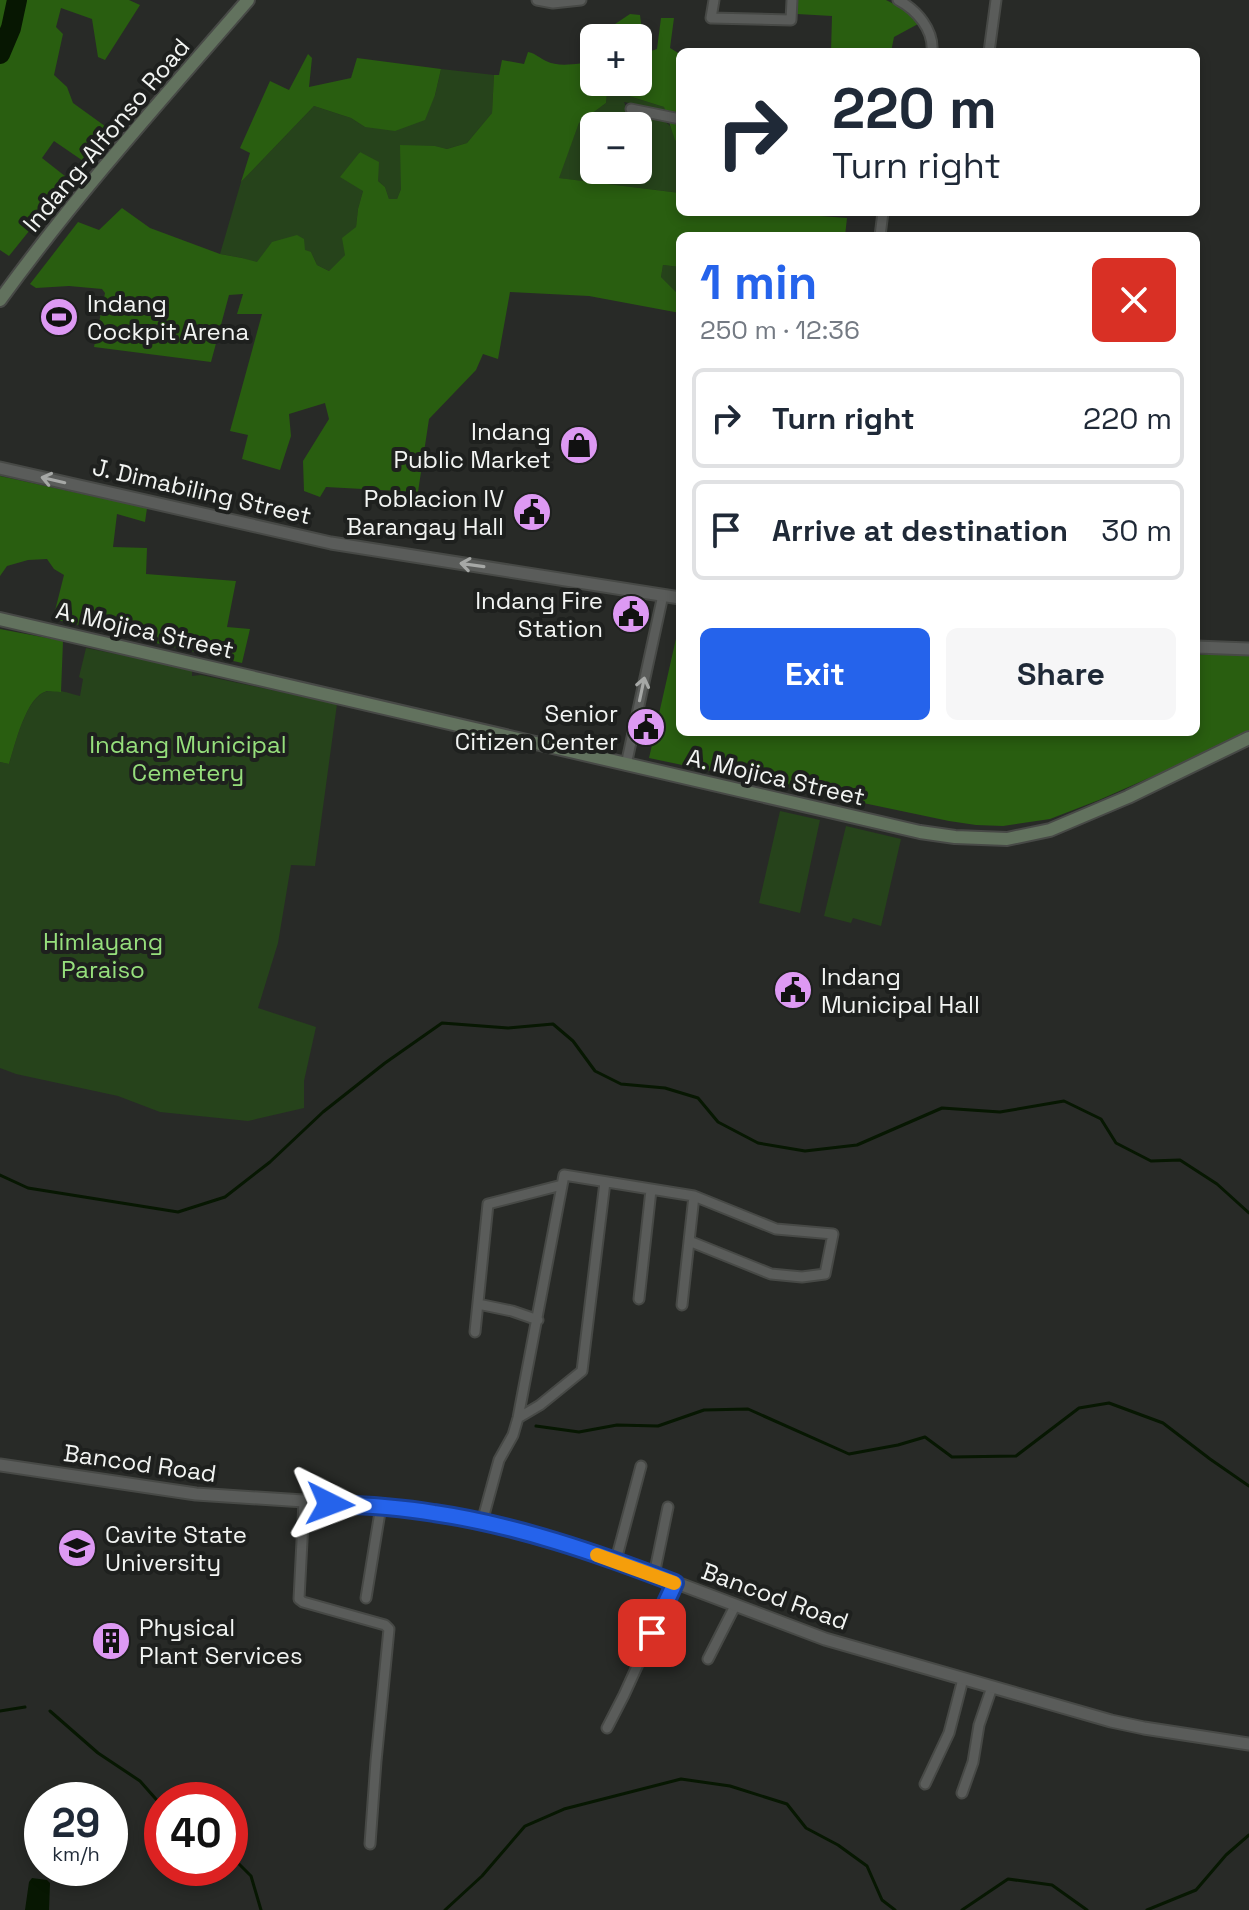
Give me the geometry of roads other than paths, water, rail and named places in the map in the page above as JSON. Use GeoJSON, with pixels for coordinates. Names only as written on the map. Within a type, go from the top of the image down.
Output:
{"type":"FeatureCollection","features":[{"type":"Feature","properties":{"kind":"main road","name":"Indang-Alfonso Road"},"geometry":{"type":"LineString","coordinates":[[0,300],[80,196],[248,0]]}},
{"type":"Feature","properties":{"kind":"main road","name":"A. Mojica Street"},"geometry":{"type":"LineString","coordinates":[[0,619],[626,765],[920,832],[955,837],[1007,839],[1034,835],[1073,822],[1249,738]]}},
{"type":"Feature","properties":{"kind":"street"},"geometry":{"type":"LineString","coordinates":[[537,0],[581,0]]}},
{"type":"Feature","properties":{"kind":"street"},"geometry":{"type":"LineString","coordinates":[[714,0],[711,18],[791,20],[792,0]]}},
{"type":"Feature","properties":{"kind":"street"},"geometry":{"type":"LineString","coordinates":[[898,0],[911,8],[922,21],[929,32],[932,48]]}},
{"type":"Feature","properties":{"kind":"street"},"geometry":{"type":"LineString","coordinates":[[990,48],[996,0]]}},
{"type":"Feature","properties":{"kind":"street"},"geometry":{"type":"LineString","coordinates":[[631,109],[676,118]]}},
{"type":"Feature","properties":{"kind":"street","name":"J. Dimabiling Street"},"geometry":{"type":"LineString","coordinates":[[0,468],[310,539],[676,597]]}},
{"type":"Feature","properties":{"kind":"street"},"geometry":{"type":"LineString","coordinates":[[626,765],[663,595]]}},
{"type":"Feature","properties":{"kind":"street"},"geometry":{"type":"LineString","coordinates":[[1200,647],[1249,649]]}},
{"type":"Feature","properties":{"kind":"street"},"geometry":{"type":"LineString","coordinates":[[482,1522],[499,1460],[513,1435],[518,1418],[564,1175],[694,1196],[770,1227],[833,1234],[825,1274],[802,1277],[771,1274],[689,1241]]}},
{"type":"Feature","properties":{"kind":"street"},"geometry":{"type":"LineString","coordinates":[[518,1418],[540,1405],[582,1371],[605,1182]]}},
{"type":"Feature","properties":{"kind":"street"},"geometry":{"type":"LineString","coordinates":[[475,1332],[488,1204],[562,1185]]}},
{"type":"Feature","properties":{"kind":"street"},"geometry":{"type":"LineString","coordinates":[[639,1299],[651,1190]]}},
{"type":"Feature","properties":{"kind":"street"},"geometry":{"type":"LineString","coordinates":[[682,1305],[694,1196]]}},
{"type":"Feature","properties":{"kind":"street"},"geometry":{"type":"LineString","coordinates":[[478,1304],[538,1320]]}},
{"type":"Feature","properties":{"kind":"street","name":"Bancod Road"},"geometry":{"type":"LineString","coordinates":[[0,1465],[196,1494],[381,1506],[482,1522],[616,1560],[825,1639],[963,1679],[1111,1721],[1249,1744]]}},
{"type":"Feature","properties":{"kind":"street"},"geometry":{"type":"LineString","coordinates":[[616,1560],[641,1466]]}},
{"type":"Feature","properties":{"kind":"street"},"geometry":{"type":"LineString","coordinates":[[304,1502],[299,1599],[385,1625],[389,1629],[370,1844]]}},
{"type":"Feature","properties":{"kind":"street"},"geometry":{"type":"LineString","coordinates":[[366,1598],[381,1506]]}},
{"type":"Feature","properties":{"kind":"street"},"geometry":{"type":"LineString","coordinates":[[654,1575],[668,1507]]}},
{"type":"Feature","properties":{"kind":"street"},"geometry":{"type":"LineString","coordinates":[[607,1728],[675,1583]]}},
{"type":"Feature","properties":{"kind":"street"},"geometry":{"type":"LineString","coordinates":[[708,1659],[735,1606]]}},
{"type":"Feature","properties":{"kind":"street"},"geometry":{"type":"LineString","coordinates":[[925,1784],[952,1726],[963,1679]]}},
{"type":"Feature","properties":{"kind":"street"},"geometry":{"type":"LineString","coordinates":[[962,1793],[992,1687]]}},
{"type":"Feature","properties":{"kind":"waterway"},"geometry":{"type":"LineString","coordinates":[[0,54],[11,28],[17,0]]}},
{"type":"Feature","properties":{"kind":"waterway"},"geometry":{"type":"LineString","coordinates":[[0,1175],[28,1188],[178,1212],[225,1197],[270,1162],[323,1112],[442,1023],[508,1028],[553,1024],[573,1041],[595,1071],[621,1084],[665,1088],[698,1098],[718,1122],[758,1143],[805,1151],[857,1145],[942,1108],[1000,1112],[1064,1101],[1101,1119],[1116,1143],[1151,1161],[1180,1160],[1217,1184],[1249,1213]]}},
{"type":"Feature","properties":{"kind":"waterway"},"geometry":{"type":"LineString","coordinates":[[536,1426],[579,1432],[617,1425],[658,1426],[704,1410],[748,1409],[849,1454],[925,1437],[952,1457],[1016,1456],[1079,1408],[1109,1403],[1163,1423],[1249,1486]]}},
{"type":"Feature","properties":{"kind":"waterway"},"geometry":{"type":"LineString","coordinates":[[0,1711],[25,1707]]}},
{"type":"Feature","properties":{"kind":"waterway"},"geometry":{"type":"LineString","coordinates":[[50,1711],[98,1753],[144,1786]]}},
{"type":"Feature","properties":{"kind":"waterway"},"geometry":{"type":"LineString","coordinates":[[445,1910],[482,1876],[525,1826],[564,1809],[681,1779],[730,1786],[787,1804],[806,1828],[838,1845],[867,1866],[882,1900],[895,1910]]}},
{"type":"Feature","properties":{"kind":"waterway"},"geometry":{"type":"LineString","coordinates":[[1147,1910],[1196,1890],[1226,1855],[1249,1835]]}},
{"type":"Feature","properties":{"kind":"waterway"},"geometry":{"type":"LineString","coordinates":[[248,1873],[261,1910]]}},
{"type":"Feature","properties":{"kind":"waterway"},"geometry":{"type":"LineString","coordinates":[[962,1910],[1008,1879],[1052,1885],[1087,1910]]}},
{"type":"Feature","properties":{"kind":"place","name":"Indang Cockpit Arena"},"geometry":{"type":"Point","coordinates":[59,317]}},
{"type":"Feature","properties":{"kind":"place","name":"Indang Public Market"},"geometry":{"type":"Point","coordinates":[579,445]}},
{"type":"Feature","properties":{"kind":"place","name":"Poblacion IV Barangay Hall"},"geometry":{"type":"Point","coordinates":[532,512]}},
{"type":"Feature","properties":{"kind":"place","name":"Indang Fire Station"},"geometry":{"type":"Point","coordinates":[631,614]}},
{"type":"Feature","properties":{"kind":"place","name":"Senior Citizen Center"},"geometry":{"type":"Point","coordinates":[646,727]}},
{"type":"Feature","properties":{"kind":"place","name":"Indang Municipal Hall"},"geometry":{"type":"Point","coordinates":[793,990]}},
{"type":"Feature","properties":{"kind":"place","name":"Cavite State University"},"geometry":{"type":"Point","coordinates":[77,1548]}},
{"type":"Feature","properties":{"kind":"place","name":"Physical Plant Services"},"geometry":{"type":"Point","coordinates":[111,1641]}},
{"type":"Feature","properties":{"kind":"park label","name":"Indang Municipal Cemetery"},"geometry":{"type":"Point","coordinates":[188,758]}},
{"type":"Feature","properties":{"kind":"park label","name":"Himlayang Paraiso"},"geometry":{"type":"Point","coordinates":[103,955]}}]}
